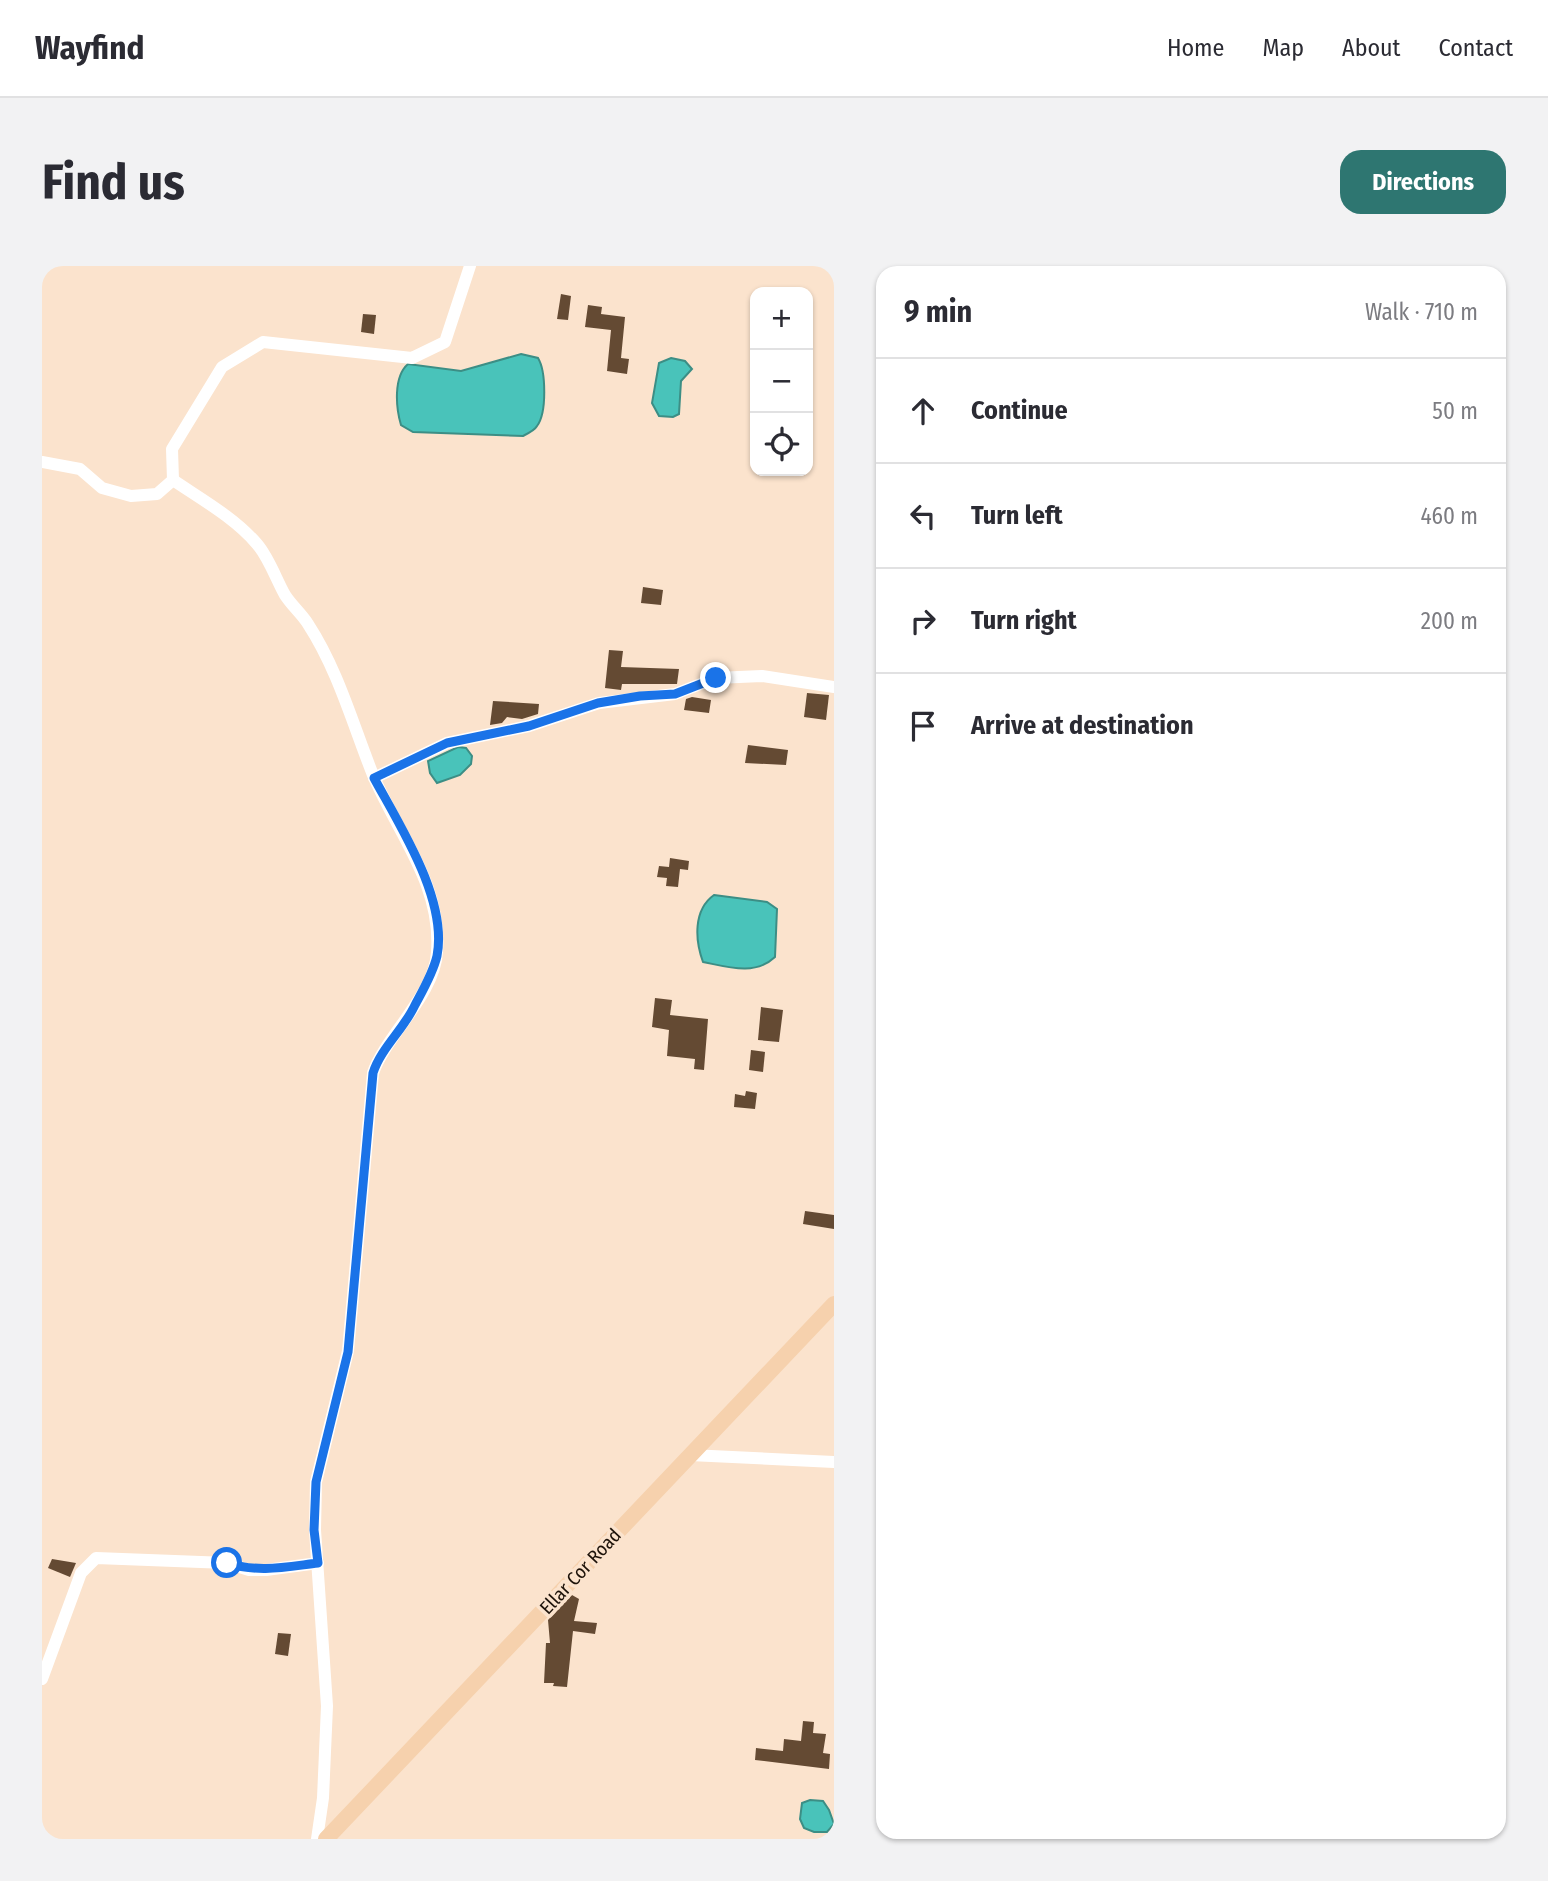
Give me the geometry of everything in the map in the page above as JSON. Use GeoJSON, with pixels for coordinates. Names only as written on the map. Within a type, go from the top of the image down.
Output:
{"type":"FeatureCollection","features":[{"type":"Feature","properties":{"kind":"main road","name":"Ellar Cor Road"},"geometry":{"type":"LineString","coordinates":[[326,1839],[834,1304]]}},
{"type":"Feature","properties":{"kind":"street"},"geometry":{"type":"LineString","coordinates":[[173,480],[172,449],[222,367],[263,341],[412,358],[426,354],[445,342],[470,266]]}},
{"type":"Feature","properties":{"kind":"street"},"geometry":{"type":"LineString","coordinates":[[42,462],[80,469],[102,488],[131,496],[157,494],[173,480]]}},
{"type":"Feature","properties":{"kind":"street"},"geometry":{"type":"LineString","coordinates":[[173,480],[238,525],[258,546],[287,597],[308,625],[341,690],[374,778],[423,870],[434,911],[438,953],[414,1008],[373,1073],[348,1352],[316,1482],[314,1530],[327,1706],[323,1798],[317,1839]]}},
{"type":"Feature","properties":{"kind":"street"},"geometry":{"type":"LineString","coordinates":[[374,778],[447,743],[529,726],[598,703],[675,694],[716,678],[762,676],[834,687]]}},
{"type":"Feature","properties":{"kind":"street"},"geometry":{"type":"LineString","coordinates":[[690,1455],[834,1462]]}},
{"type":"Feature","properties":{"kind":"street"},"geometry":{"type":"LineString","coordinates":[[42,1679],[81,1573],[96,1558],[227,1563],[249,1570],[318,1563]]}},
{"type":"Feature","properties":{"kind":"water"},"geometry":{"type":"Polygon","coordinates":[[[521,354],[538,358],[544,382],[540,420],[529,433],[523,436],[413,432],[401,425],[397,402],[398,385],[408,364],[461,371],[521,354]]]}},
{"type":"Feature","properties":{"kind":"water"},"geometry":{"type":"Polygon","coordinates":[[[671,358],[685,361],[692,369],[681,381],[679,414],[673,417],[659,416],[652,403],[659,363],[671,358]]]}},
{"type":"Feature","properties":{"kind":"water"},"geometry":{"type":"Polygon","coordinates":[[[458,747],[466,748],[472,756],[471,764],[460,775],[437,783],[430,773],[428,761],[458,747]]]}},
{"type":"Feature","properties":{"kind":"water"},"geometry":{"type":"Polygon","coordinates":[[[714,895],[767,902],[777,909],[775,957],[767,963],[750,968],[731,968],[703,962],[697,935],[699,917],[707,901],[714,895]]]}},
{"type":"Feature","properties":{"kind":"water"},"geometry":{"type":"Polygon","coordinates":[[[810,1800],[823,1801],[829,1810],[834,1824],[827,1832],[814,1832],[804,1828],[800,1819],[802,1803],[810,1800]]]}},
{"type":"Feature","properties":{"kind":"building"},"geometry":{"type":"Polygon","coordinates":[[[561,294],[571,296],[568,320],[557,319],[561,294]]]}},
{"type":"Feature","properties":{"kind":"building"},"geometry":{"type":"Polygon","coordinates":[[[588,305],[602,307],[601,314],[625,317],[621,358],[629,359],[627,374],[607,371],[611,330],[585,327],[588,305]]]}},
{"type":"Feature","properties":{"kind":"building"},"geometry":{"type":"Polygon","coordinates":[[[363,314],[376,315],[374,334],[361,332],[363,314]]]}},
{"type":"Feature","properties":{"kind":"building"},"geometry":{"type":"Polygon","coordinates":[[[643,587],[663,590],[661,605],[641,603],[643,587]]]}},
{"type":"Feature","properties":{"kind":"building"},"geometry":{"type":"Polygon","coordinates":[[[609,650],[623,651],[621,667],[679,669],[677,684],[622,684],[621,690],[605,688],[609,650]]]}},
{"type":"Feature","properties":{"kind":"building"},"geometry":{"type":"Polygon","coordinates":[[[807,693],[829,695],[826,720],[804,717],[807,693]]]}},
{"type":"Feature","properties":{"kind":"building"},"geometry":{"type":"Polygon","coordinates":[[[692,697],[711,700],[709,713],[684,710],[686,699],[692,697]]]}},
{"type":"Feature","properties":{"kind":"building"},"geometry":{"type":"Polygon","coordinates":[[[493,701],[539,704],[538,714],[522,719],[507,717],[502,723],[490,725],[493,701]]]}},
{"type":"Feature","properties":{"kind":"building"},"geometry":{"type":"Polygon","coordinates":[[[748,745],[788,750],[786,765],[745,763],[748,745]]]}},
{"type":"Feature","properties":{"kind":"building"},"geometry":{"type":"Polygon","coordinates":[[[670,858],[689,861],[688,870],[680,869],[678,887],[666,886],[667,878],[657,877],[659,866],[669,867],[670,858]]]}},
{"type":"Feature","properties":{"kind":"building"},"geometry":{"type":"Polygon","coordinates":[[[655,998],[672,1000],[670,1015],[708,1019],[704,1070],[694,1069],[695,1059],[667,1056],[669,1030],[652,1027],[655,998]]]}},
{"type":"Feature","properties":{"kind":"building"},"geometry":{"type":"Polygon","coordinates":[[[761,1007],[783,1010],[779,1042],[758,1040],[761,1007]]]}},
{"type":"Feature","properties":{"kind":"building"},"geometry":{"type":"Polygon","coordinates":[[[751,1050],[765,1052],[763,1072],[749,1070],[751,1050]]]}},
{"type":"Feature","properties":{"kind":"building"},"geometry":{"type":"Polygon","coordinates":[[[746,1091],[757,1093],[755,1109],[734,1107],[735,1094],[745,1096],[746,1091]]]}},
{"type":"Feature","properties":{"kind":"building"},"geometry":{"type":"Polygon","coordinates":[[[805,1211],[834,1215],[834,1229],[803,1224],[805,1211]]]}},
{"type":"Feature","properties":{"kind":"building"},"geometry":{"type":"Polygon","coordinates":[[[52,1559],[76,1563],[70,1577],[48,1568],[52,1559]]]}},
{"type":"Feature","properties":{"kind":"building"},"geometry":{"type":"Polygon","coordinates":[[[572,1595],[579,1599],[574,1621],[597,1623],[595,1634],[573,1631],[567,1687],[553,1686],[554,1683],[544,1683],[546,1643],[550,1643],[548,1620],[572,1595]]]}},
{"type":"Feature","properties":{"kind":"building"},"geometry":{"type":"Polygon","coordinates":[[[278,1633],[291,1634],[288,1656],[275,1654],[278,1633]]]}},
{"type":"Feature","properties":{"kind":"building"},"geometry":{"type":"Polygon","coordinates":[[[803,1721],[814,1722],[813,1733],[826,1734],[823,1753],[830,1754],[829,1769],[755,1760],[756,1748],[783,1751],[784,1739],[801,1741],[803,1721]]]}},
{"type":"Feature","properties":{"kind":"route"},"geometry":{"type":"LineString","coordinates":[[227,1563],[249,1570],[318,1563],[314,1530],[316,1482],[348,1352],[373,1073],[414,1008],[438,953],[434,911],[423,870],[374,778],[447,743],[529,726],[598,703],[675,694],[716,678]]}}]}
